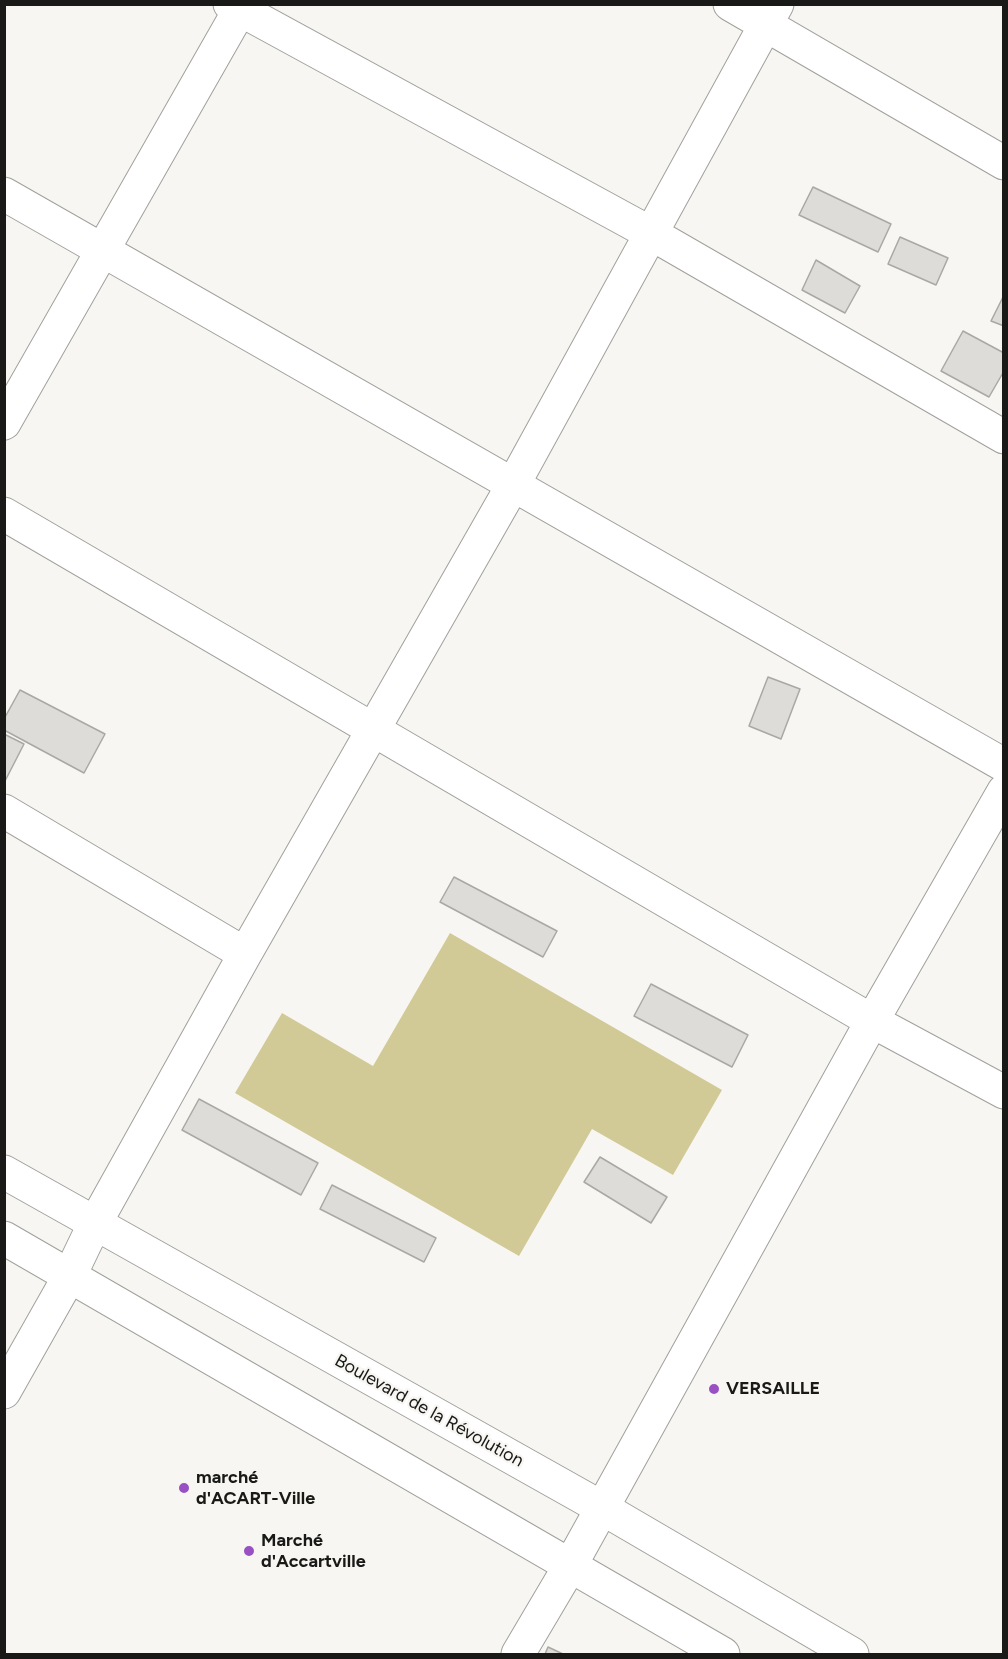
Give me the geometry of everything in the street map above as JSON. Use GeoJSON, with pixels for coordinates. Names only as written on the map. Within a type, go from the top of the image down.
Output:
{"type":"FeatureCollection","features":[{"type":"Feature","properties":{"kind":"street"},"geometry":{"type":"LineString","coordinates":[[730,4],[771,15],[1004,163]]}},
{"type":"Feature","properties":{"kind":"street"},"geometry":{"type":"LineString","coordinates":[[4,423],[103,250],[237,6],[652,234],[1004,437]]}},
{"type":"Feature","properties":{"kind":"street"},"geometry":{"type":"LineString","coordinates":[[4,1392],[245,954],[513,485],[771,15]]}},
{"type":"Feature","properties":{"kind":"street"},"geometry":{"type":"LineString","coordinates":[[4,194],[1004,765]]}},
{"type":"Feature","properties":{"kind":"street"},"geometry":{"type":"LineString","coordinates":[[4,514],[872,1021],[1004,1092]]}},
{"type":"Feature","properties":{"kind":"street"},"geometry":{"type":"LineString","coordinates":[[518,1654],[570,1566],[872,1021],[1004,791]]}},
{"type":"Feature","properties":{"kind":"street"},"geometry":{"type":"LineString","coordinates":[[4,811],[245,954]]}},
{"type":"Feature","properties":{"kind":"street","name":"Boulevard de la Révolution"},"geometry":{"type":"LineString","coordinates":[[4,1172],[94,1225],[602,1508],[852,1654]]}},
{"type":"Feature","properties":{"kind":"street"},"geometry":{"type":"LineString","coordinates":[[4,1238],[723,1654]]}},
{"type":"Feature","properties":{"kind":"shaded area"},"geometry":{"type":"Polygon","coordinates":[[[450,933],[722,1090],[673,1175],[592,1129],[519,1256],[235,1093],[282,1013],[373,1066],[450,933]]]}},
{"type":"Feature","properties":{"kind":"building"},"geometry":{"type":"Polygon","coordinates":[[[813,187],[891,224],[878,252],[799,215],[813,187]]]}},
{"type":"Feature","properties":{"kind":"building"},"geometry":{"type":"Polygon","coordinates":[[[900,237],[948,258],[936,285],[888,264],[900,237]]]}},
{"type":"Feature","properties":{"kind":"building"},"geometry":{"type":"Polygon","coordinates":[[[816,260],[860,286],[845,313],[802,290],[816,260]]]}},
{"type":"Feature","properties":{"kind":"building"},"geometry":{"type":"Polygon","coordinates":[[[1004,295],[1004,326],[991,321],[1004,295]]]}},
{"type":"Feature","properties":{"kind":"building"},"geometry":{"type":"Polygon","coordinates":[[[963,331],[1004,353],[1004,371],[989,397],[941,371],[963,331]]]}},
{"type":"Feature","properties":{"kind":"building"},"geometry":{"type":"Polygon","coordinates":[[[768,677],[800,689],[781,739],[749,726],[768,677]]]}},
{"type":"Feature","properties":{"kind":"building"},"geometry":{"type":"Polygon","coordinates":[[[20,690],[105,734],[84,773],[4,730],[4,719],[20,690]]]}},
{"type":"Feature","properties":{"kind":"building"},"geometry":{"type":"Polygon","coordinates":[[[4,734],[24,744],[4,783],[4,734]]]}},
{"type":"Feature","properties":{"kind":"building"},"geometry":{"type":"Polygon","coordinates":[[[454,877],[557,931],[543,957],[440,902],[454,877]]]}},
{"type":"Feature","properties":{"kind":"building"},"geometry":{"type":"Polygon","coordinates":[[[651,984],[748,1035],[732,1067],[634,1016],[651,984]]]}},
{"type":"Feature","properties":{"kind":"building"},"geometry":{"type":"Polygon","coordinates":[[[199,1099],[318,1163],[301,1195],[182,1130],[199,1099]]]}},
{"type":"Feature","properties":{"kind":"building"},"geometry":{"type":"Polygon","coordinates":[[[600,1157],[667,1197],[651,1223],[584,1182],[600,1157]]]}},
{"type":"Feature","properties":{"kind":"building"},"geometry":{"type":"Polygon","coordinates":[[[332,1185],[436,1238],[424,1262],[320,1209],[332,1185]]]}},
{"type":"Feature","properties":{"kind":"building"},"geometry":{"type":"Polygon","coordinates":[[[548,1647],[563,1654],[545,1654],[548,1647]]]}},
{"type":"Feature","properties":{"kind":"place","name":"VERSAILLE"},"geometry":{"type":"Point","coordinates":[714,1389]}},
{"type":"Feature","properties":{"kind":"place","name":"marché d'ACART-Ville"},"geometry":{"type":"Point","coordinates":[184,1488]}},
{"type":"Feature","properties":{"kind":"place","name":"Marché d'Accartville"},"geometry":{"type":"Point","coordinates":[249,1551]}}]}
